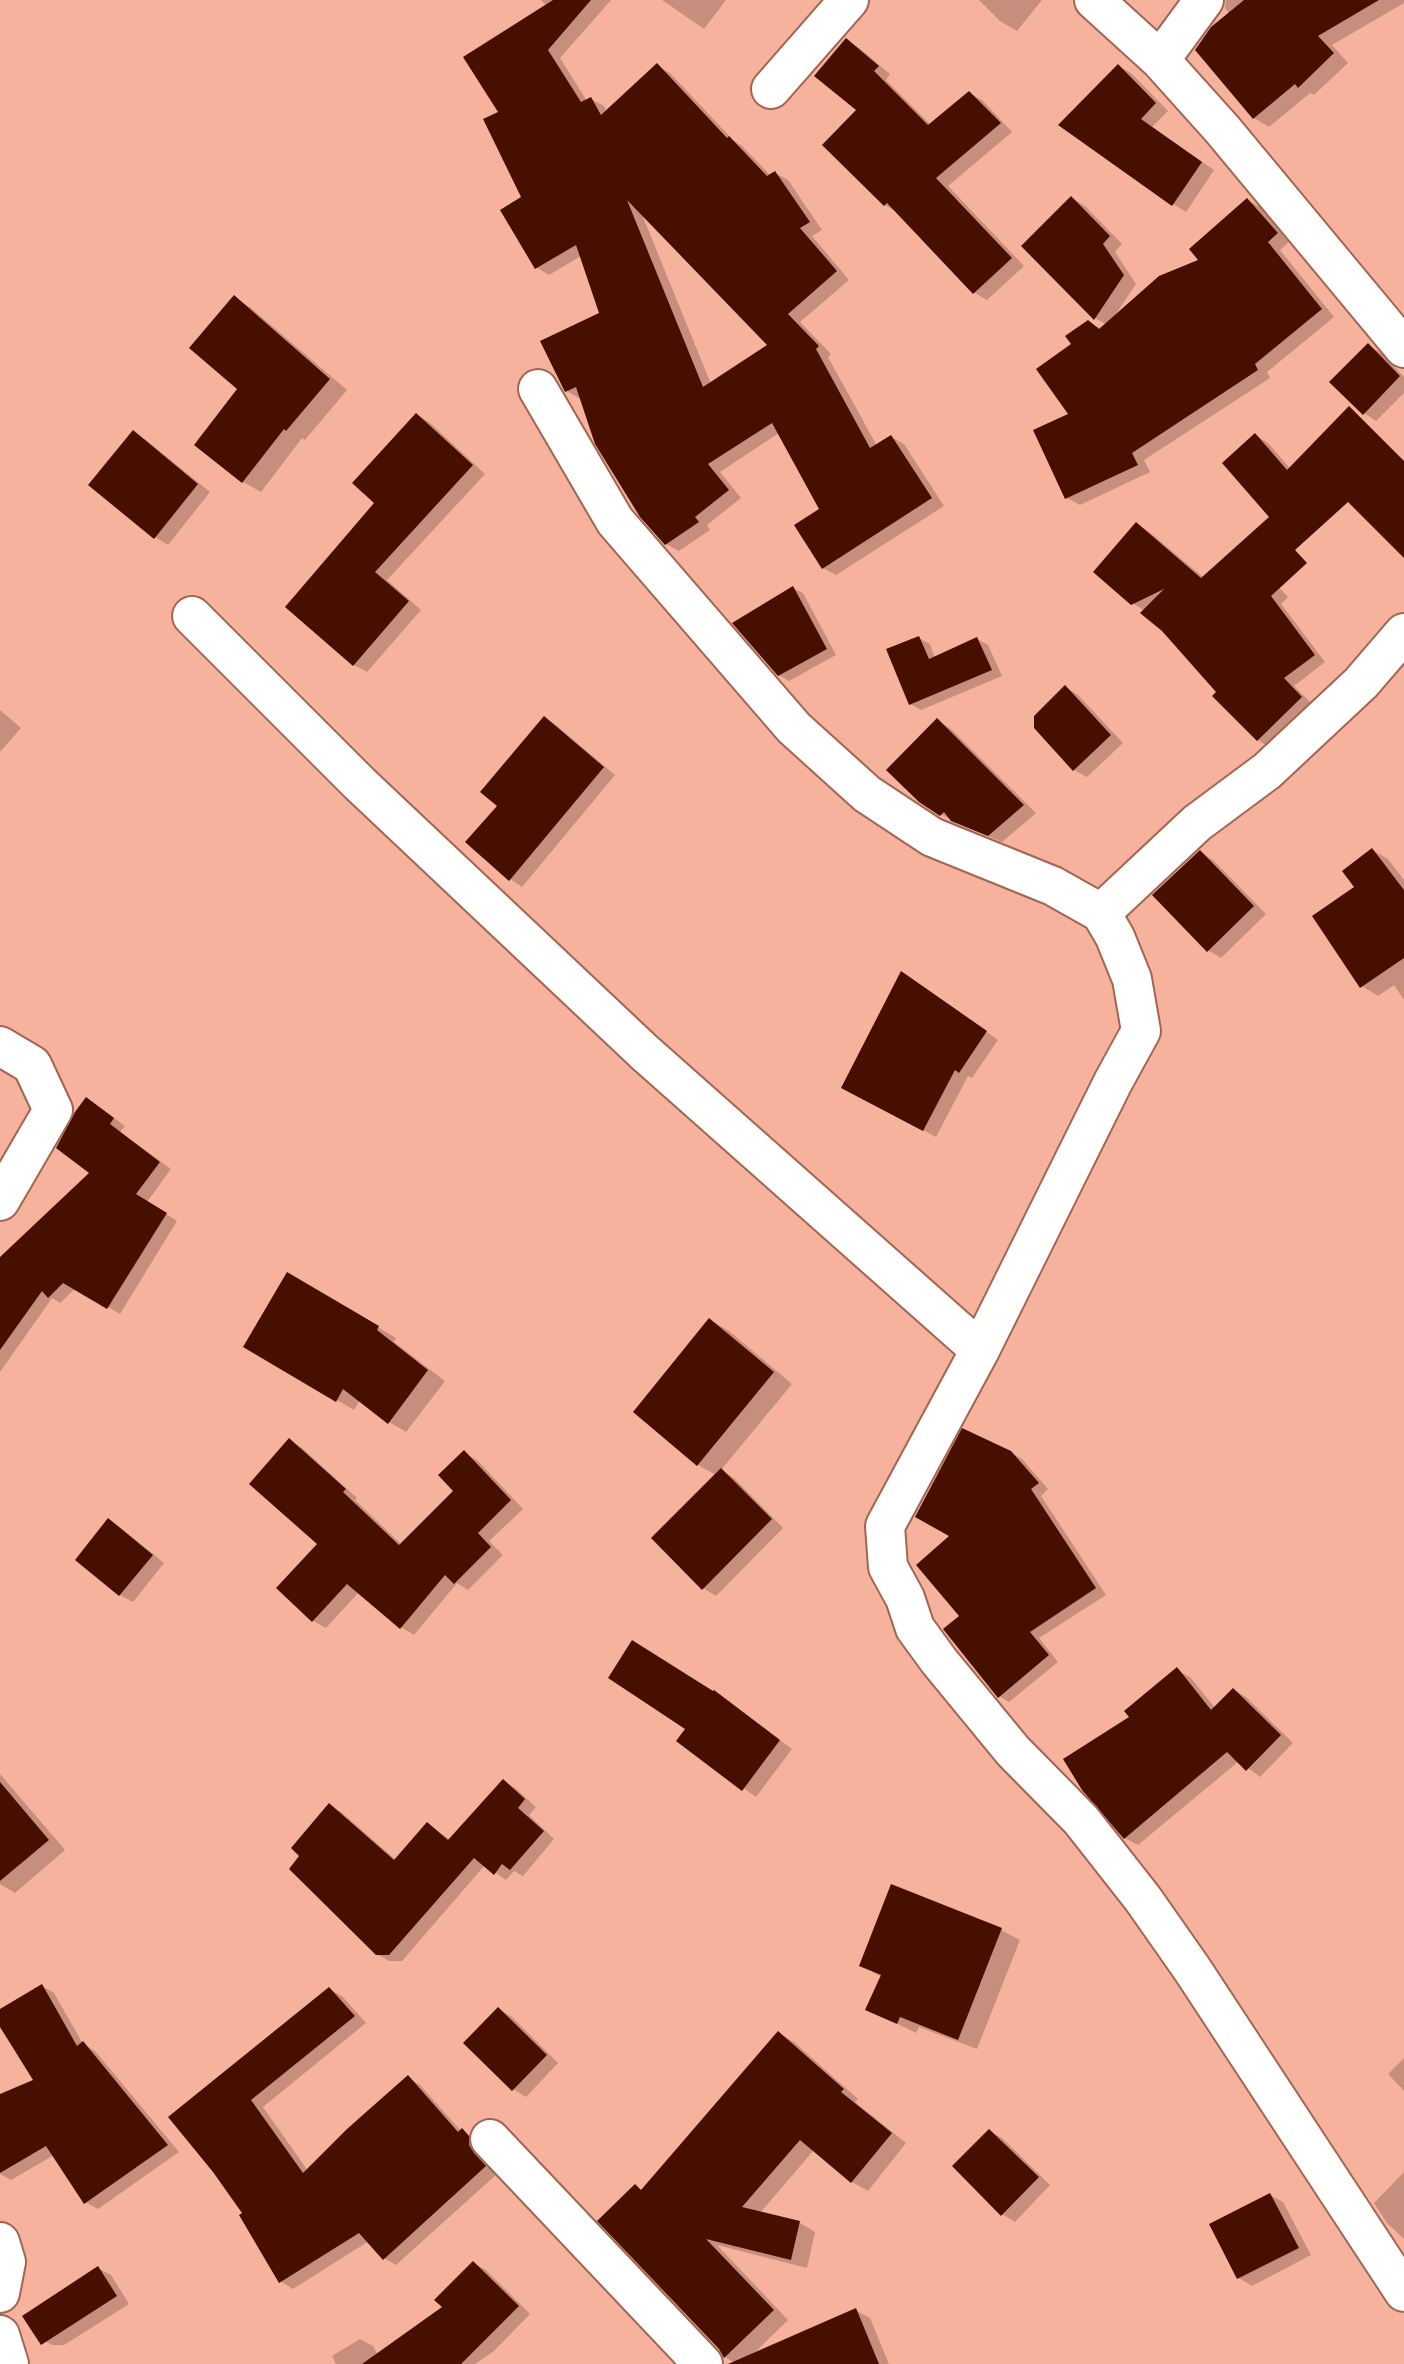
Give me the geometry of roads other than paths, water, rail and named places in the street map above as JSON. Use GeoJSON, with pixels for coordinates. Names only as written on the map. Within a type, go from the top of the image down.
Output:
{"type":"FeatureCollection","features":[{"type":"Feature","properties":{"kind":"street"},"geometry":{"type":"LineString","coordinates":[[771,89],[849,0]]}},
{"type":"Feature","properties":{"kind":"street"},"geometry":{"type":"LineString","coordinates":[[1094,0],[1160,60],[1222,129],[1404,348]]}},
{"type":"Feature","properties":{"kind":"street"},"geometry":{"type":"LineString","coordinates":[[1160,60],[1204,0]]}},
{"type":"Feature","properties":{"kind":"street"},"geometry":{"type":"LineString","coordinates":[[538,389],[615,521],[794,728],[867,794],[932,837],[1053,886],[1101,913],[1115,937],[1132,979],[1141,1031],[1113,1082],[981,1350],[885,1526],[888,1567],[905,1598],[915,1628],[939,1661],[1005,1741],[1081,1821],[1143,1899],[1404,2292]]}},
{"type":"Feature","properties":{"kind":"street"},"geometry":{"type":"LineString","coordinates":[[192,616],[360,784],[643,1052],[981,1350]]}},
{"type":"Feature","properties":{"kind":"street"},"geometry":{"type":"LineString","coordinates":[[1101,913],[1197,823],[1267,771],[1361,683],[1404,632]]}},
{"type":"Feature","properties":{"kind":"street"},"geometry":{"type":"LineString","coordinates":[[0,1046],[32,1065],[53,1110],[0,1201]]}},
{"type":"Feature","properties":{"kind":"street"},"geometry":{"type":"LineString","coordinates":[[491,2139],[703,2364]]}},
{"type":"Feature","properties":{"kind":"street"},"geometry":{"type":"LineString","coordinates":[[0,2242],[6,2262],[0,2293]]}},
{"type":"Feature","properties":{"kind":"street"},"geometry":{"type":"LineString","coordinates":[[0,2335],[9,2364]]}}]}
